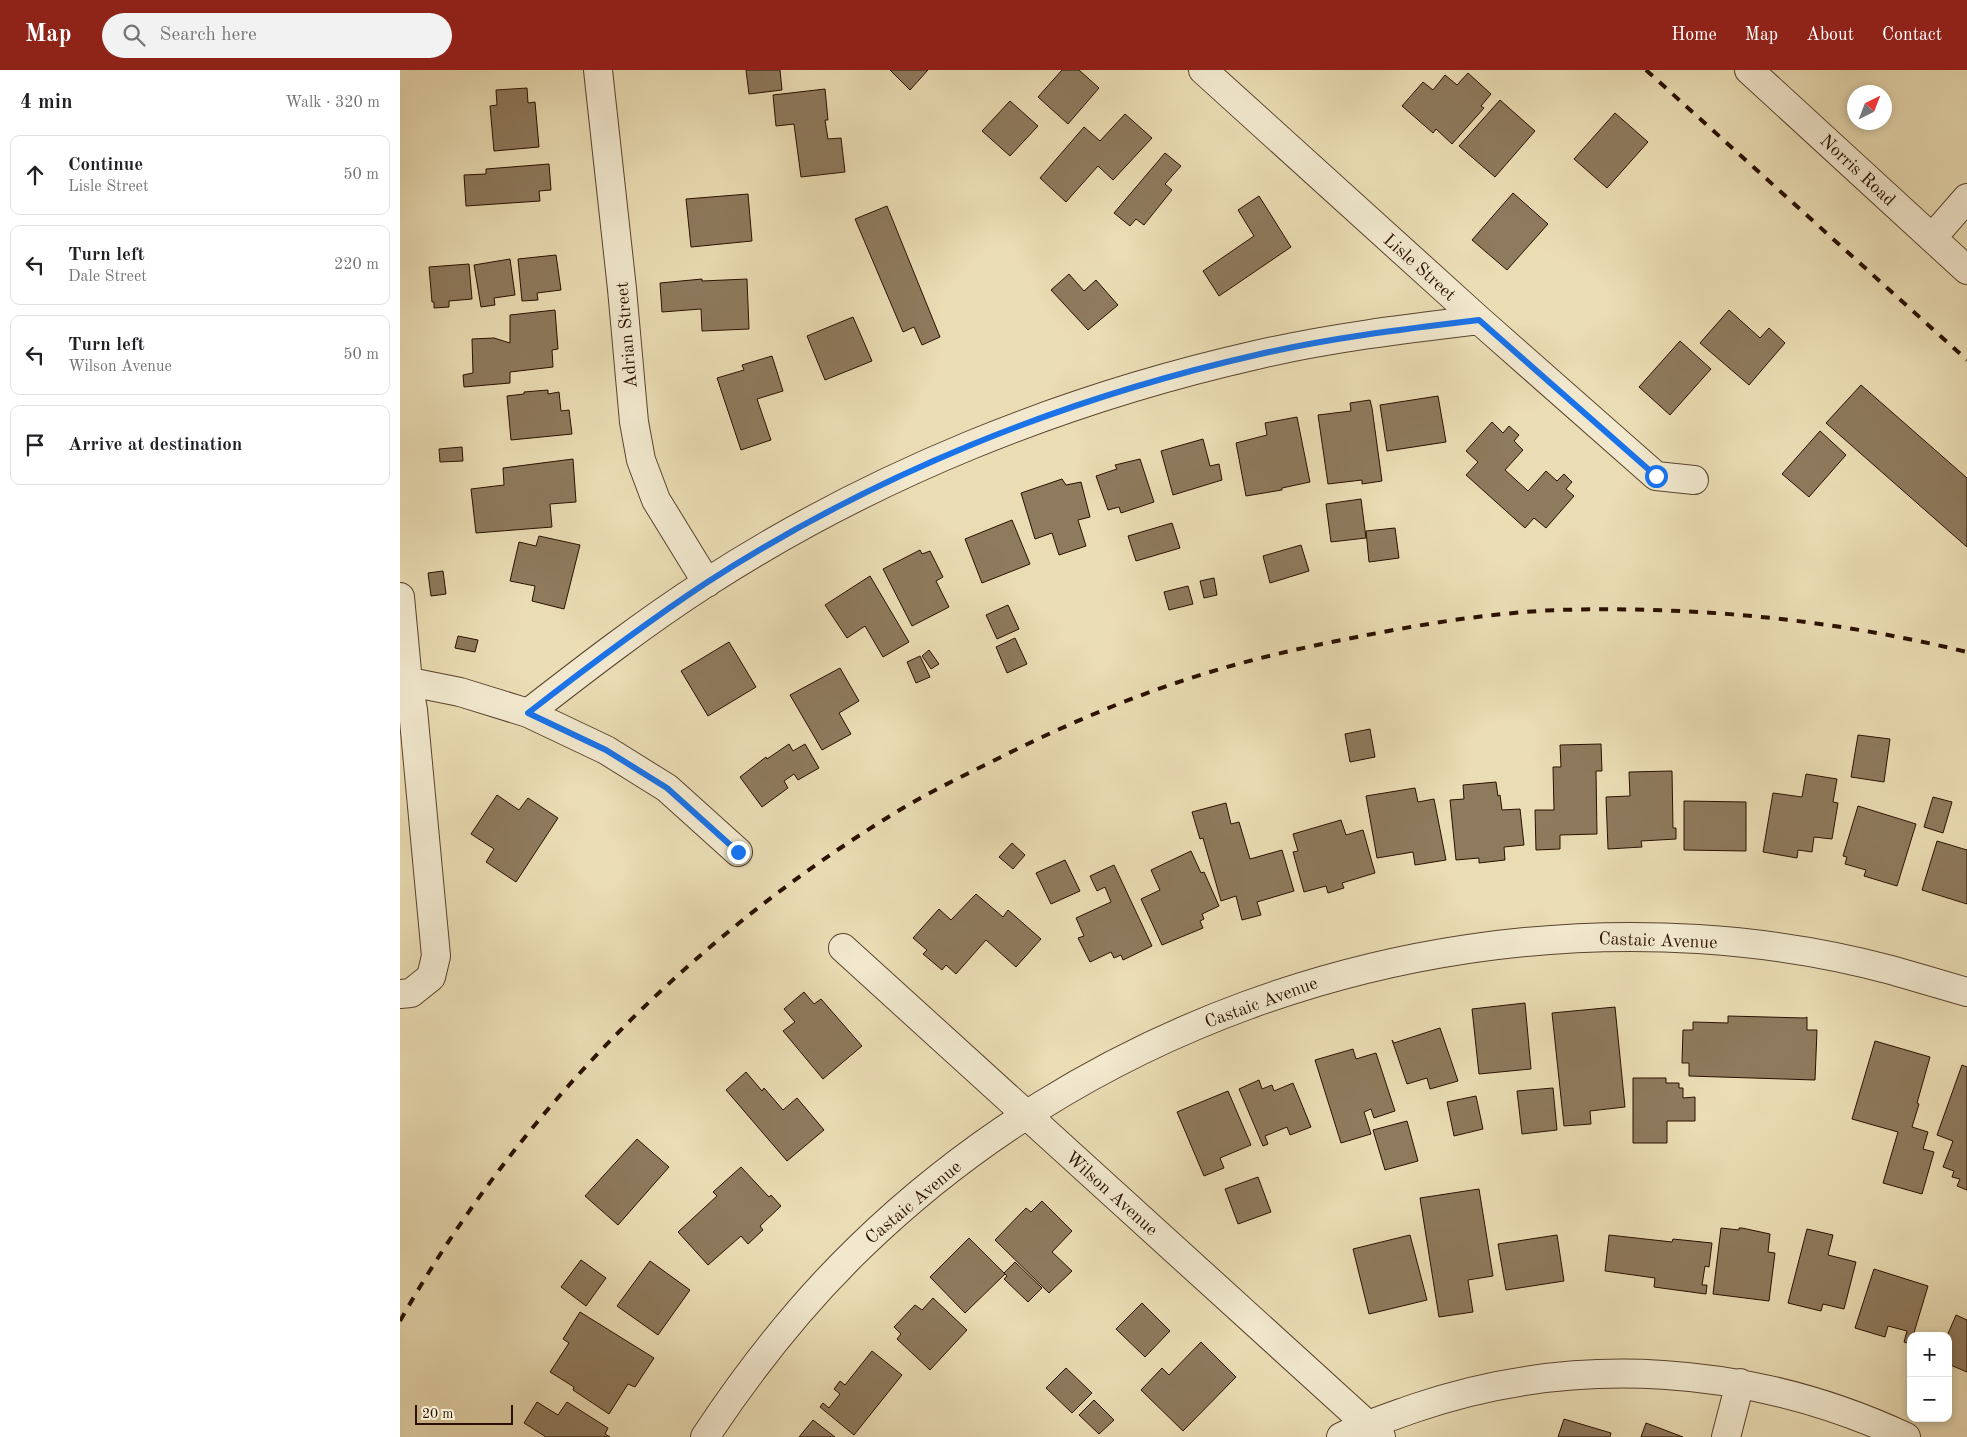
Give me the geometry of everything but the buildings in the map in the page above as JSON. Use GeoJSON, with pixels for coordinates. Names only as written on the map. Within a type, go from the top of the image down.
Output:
{"type":"FeatureCollection","features":[{"type":"Feature","properties":{"kind":"street","name":"Adrian Street"},"geometry":{"type":"LineString","coordinates":[[598,70],[622,289],[634,422],[641,460],[656,500],[707,582]]}},
{"type":"Feature","properties":{"kind":"street","name":"Lisle Street"},"geometry":{"type":"LineString","coordinates":[[1203,70],[1479,320],[1656,476],[1694,480]]}},
{"type":"Feature","properties":{"kind":"street","name":"Norris Road"},"geometry":{"type":"LineString","coordinates":[[1750,70],[1967,270]]}},
{"type":"Feature","properties":{"kind":"street"},"geometry":{"type":"LineString","coordinates":[[1932,238],[1967,198]]}},
{"type":"Feature","properties":{"kind":"street"},"geometry":{"type":"LineString","coordinates":[[528,713],[623,640],[707,582],[810,522],[917,468],[1027,422],[1141,384],[1256,354],[1374,332],[1479,320]]}},
{"type":"Feature","properties":{"kind":"street"},"geometry":{"type":"LineString","coordinates":[[400,596],[404,681],[413,710],[436,956],[431,976],[411,993],[400,994]]}},
{"type":"Feature","properties":{"kind":"street"},"geometry":{"type":"LineString","coordinates":[[404,681],[460,692],[528,713],[606,750],[667,788],[738,852]]}},
{"type":"Feature","properties":{"kind":"street","name":"Castaic Avenue"},"geometry":{"type":"LineString","coordinates":[[705,1437],[735,1391],[795,1316],[860,1246],[947,1171],[1026,1115],[1075,1084],[1160,1040],[1248,1004],[1339,975],[1404,959],[1508,943],[1604,937],[1708,940],[1794,950],[1888,969],[1967,992]]}},
{"type":"Feature","properties":{"kind":"street","name":"Wilson Avenue"},"geometry":{"type":"LineString","coordinates":[[843,948],[1374,1431]]}},
{"type":"Feature","properties":{"kind":"street"},"geometry":{"type":"LineString","coordinates":[[1341,1437],[1374,1431],[1454,1395],[1522,1380],[1591,1373],[1671,1374],[1740,1383],[1807,1399],[1872,1421],[1906,1437]]}},
{"type":"Feature","properties":{"kind":"street"},"geometry":{"type":"LineString","coordinates":[[1726,1437],[1740,1383]]}},
{"type":"Feature","properties":{"kind":"railway"},"geometry":{"type":"LineString","coordinates":[[1646,70],[1967,360]]}},
{"type":"Feature","properties":{"kind":"railway"},"geometry":{"type":"LineString","coordinates":[[400,1321],[447,1244],[500,1169],[557,1099],[618,1032],[684,970],[754,911],[827,857],[903,808],[1009,753],[1088,716],[1193,677],[1286,652],[1431,624],[1481,616],[1532,611],[1660,610],[1763,617],[1865,631],[1967,652]]}},
{"type":"Feature","properties":{"kind":"route"},"geometry":{"type":"LineString","coordinates":[[738,852],[667,788],[606,750],[528,713],[623,640],[707,582],[810,522],[917,468],[1027,422],[1141,384],[1256,354],[1374,332],[1479,320],[1656,476]]}}]}
